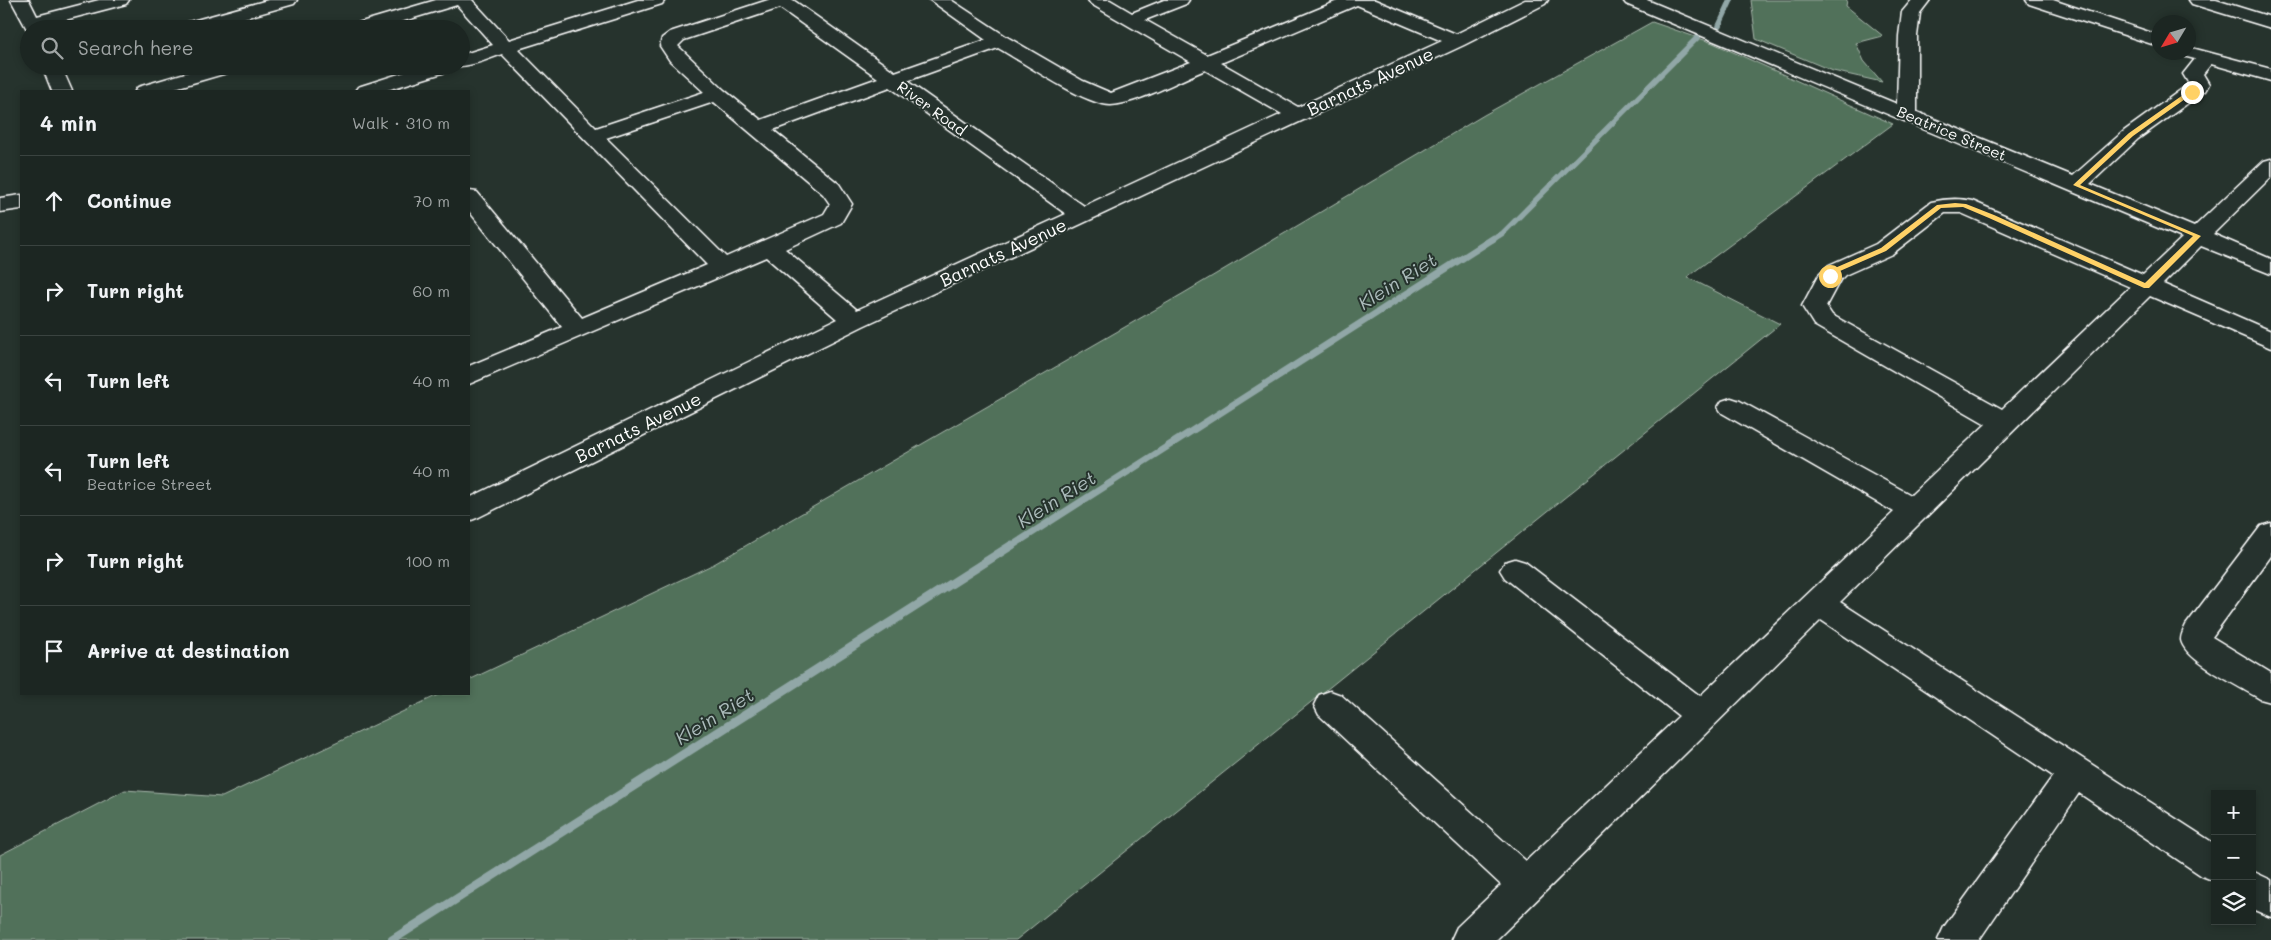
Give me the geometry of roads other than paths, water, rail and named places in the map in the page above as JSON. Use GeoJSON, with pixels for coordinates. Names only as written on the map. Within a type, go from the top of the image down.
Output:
{"type":"FeatureCollection","features":[{"type":"Feature","properties":{"kind":"street"},"geometry":{"type":"LineString","coordinates":[[20,0],[30,20]]}},
{"type":"Feature","properties":{"kind":"street"},"geometry":{"type":"LineString","coordinates":[[53,20],[120,0]]}},
{"type":"Feature","properties":{"kind":"street"},"geometry":{"type":"LineString","coordinates":[[216,20],[288,0]]}},
{"type":"Feature","properties":{"kind":"street"},"geometry":{"type":"LineString","coordinates":[[387,20],[455,0]]}},
{"type":"Feature","properties":{"kind":"street"},"geometry":{"type":"LineString","coordinates":[[462,0],[505,47],[722,267]]}},
{"type":"Feature","properties":{"kind":"street"},"geometry":{"type":"LineString","coordinates":[[470,58],[656,0]]}},
{"type":"Feature","properties":{"kind":"street"},"geometry":{"type":"LineString","coordinates":[[470,376],[770,248],[833,218],[841,204],[838,196],[717,94],[672,51],[669,42],[677,36],[782,0]]}},
{"type":"Feature","properties":{"kind":"street","name":"River Road"},"geometry":{"type":"LineString","coordinates":[[782,0],[1082,215]]}},
{"type":"Feature","properties":{"kind":"street"},"geometry":{"type":"LineString","coordinates":[[939,0],[1000,41],[1076,85],[1102,98],[1111,99],[1123,97],[1355,0]]}},
{"type":"Feature","properties":{"kind":"street"},"geometry":{"type":"LineString","coordinates":[[1096,0],[1298,115]]}},
{"type":"Feature","properties":{"kind":"street"},"geometry":{"type":"LineString","coordinates":[[1130,20],[1180,0]]}},
{"type":"Feature","properties":{"kind":"street"},"geometry":{"type":"LineString","coordinates":[[1360,0],[1457,41]]}},
{"type":"Feature","properties":{"kind":"street","name":"Barnats Avenue"},"geometry":{"type":"LineString","coordinates":[[470,510],[854,321],[1457,41],[1539,0]]}},
{"type":"Feature","properties":{"kind":"street","name":"Beatrice Street"},"geometry":{"type":"LineString","coordinates":[[1632,0],[2271,266]]}},
{"type":"Feature","properties":{"kind":"street"},"geometry":{"type":"LineString","coordinates":[[1907,114],[1908,36],[1911,12],[1921,0]]}},
{"type":"Feature","properties":{"kind":"street"},"geometry":{"type":"LineString","coordinates":[[2035,0],[2151,39]]}},
{"type":"Feature","properties":{"kind":"street"},"geometry":{"type":"LineString","coordinates":[[2198,0],[2271,24]]}},
{"type":"Feature","properties":{"kind":"street"},"geometry":{"type":"LineString","coordinates":[[759,128],[1000,41]]}},
{"type":"Feature","properties":{"kind":"street"},"geometry":{"type":"LineString","coordinates":[[2076,185],[2131,134],[2198,87],[2199,84],[2194,74],[2198,54],[2271,75]]}},
{"type":"Feature","properties":{"kind":"street"},"geometry":{"type":"LineString","coordinates":[[55,75],[62,90]]}},
{"type":"Feature","properties":{"kind":"street"},"geometry":{"type":"LineString","coordinates":[[148,90],[199,75]]}},
{"type":"Feature","properties":{"kind":"street"},"geometry":{"type":"LineString","coordinates":[[375,90],[419,75]]}},
{"type":"Feature","properties":{"kind":"street"},"geometry":{"type":"LineString","coordinates":[[592,136],[717,94]]}},
{"type":"Feature","properties":{"kind":"street"},"geometry":{"type":"LineString","coordinates":[[1470,940],[2271,165]]}},
{"type":"Feature","properties":{"kind":"street"},"geometry":{"type":"LineString","coordinates":[[0,195],[20,196]]}},
{"type":"Feature","properties":{"kind":"street"},"geometry":{"type":"LineString","coordinates":[[470,198],[577,329]]}},
{"type":"Feature","properties":{"kind":"street"},"geometry":{"type":"LineString","coordinates":[[0,205],[20,202]]}},
{"type":"Feature","properties":{"kind":"street"},"geometry":{"type":"LineString","coordinates":[[2005,423],[1823,320],[1814,306],[1830,276],[1845,266],[1884,249],[1939,207],[1964,206],[1992,216],[2271,340]]}},
{"type":"Feature","properties":{"kind":"street"},"geometry":{"type":"LineString","coordinates":[[770,248],[854,321]]}},
{"type":"Feature","properties":{"kind":"street"},"geometry":{"type":"LineString","coordinates":[[1731,407],[1914,510]]}},
{"type":"Feature","properties":{"kind":"street"},"geometry":{"type":"LineString","coordinates":[[2271,534],[2197,634],[2197,641],[2204,649],[2271,689]]}},
{"type":"Feature","properties":{"kind":"street"},"geometry":{"type":"LineString","coordinates":[[1515,570],[1702,716]]}},
{"type":"Feature","properties":{"kind":"street"},"geometry":{"type":"LineString","coordinates":[[1818,603],[2211,861]]}},
{"type":"Feature","properties":{"kind":"street"},"geometry":{"type":"LineString","coordinates":[[1330,705],[1527,885]]}},
{"type":"Feature","properties":{"kind":"street"},"geometry":{"type":"LineString","coordinates":[[1957,940],[2074,773]]}},
{"type":"Feature","properties":{"kind":"street"},"geometry":{"type":"LineString","coordinates":[[2256,891],[2271,900]]}},
{"type":"Feature","properties":{"kind":"waterway","name":"Klein Riet"},"geometry":{"type":"LineString","coordinates":[[1719,26],[1731,0]]}},
{"type":"Feature","properties":{"kind":"waterway","name":"Klein Riet"},"geometry":{"type":"LineString","coordinates":[[1492,240],[1503,233],[1698,37]]}},
{"type":"Feature","properties":{"kind":"waterway","name":"Klein Riet"},"geometry":{"type":"LineString","coordinates":[[1010,547],[1494,238]]}},
{"type":"Feature","properties":{"kind":"waterway","name":"Klein Riet"},"geometry":{"type":"LineString","coordinates":[[392,940],[1012,545]]}}]}
